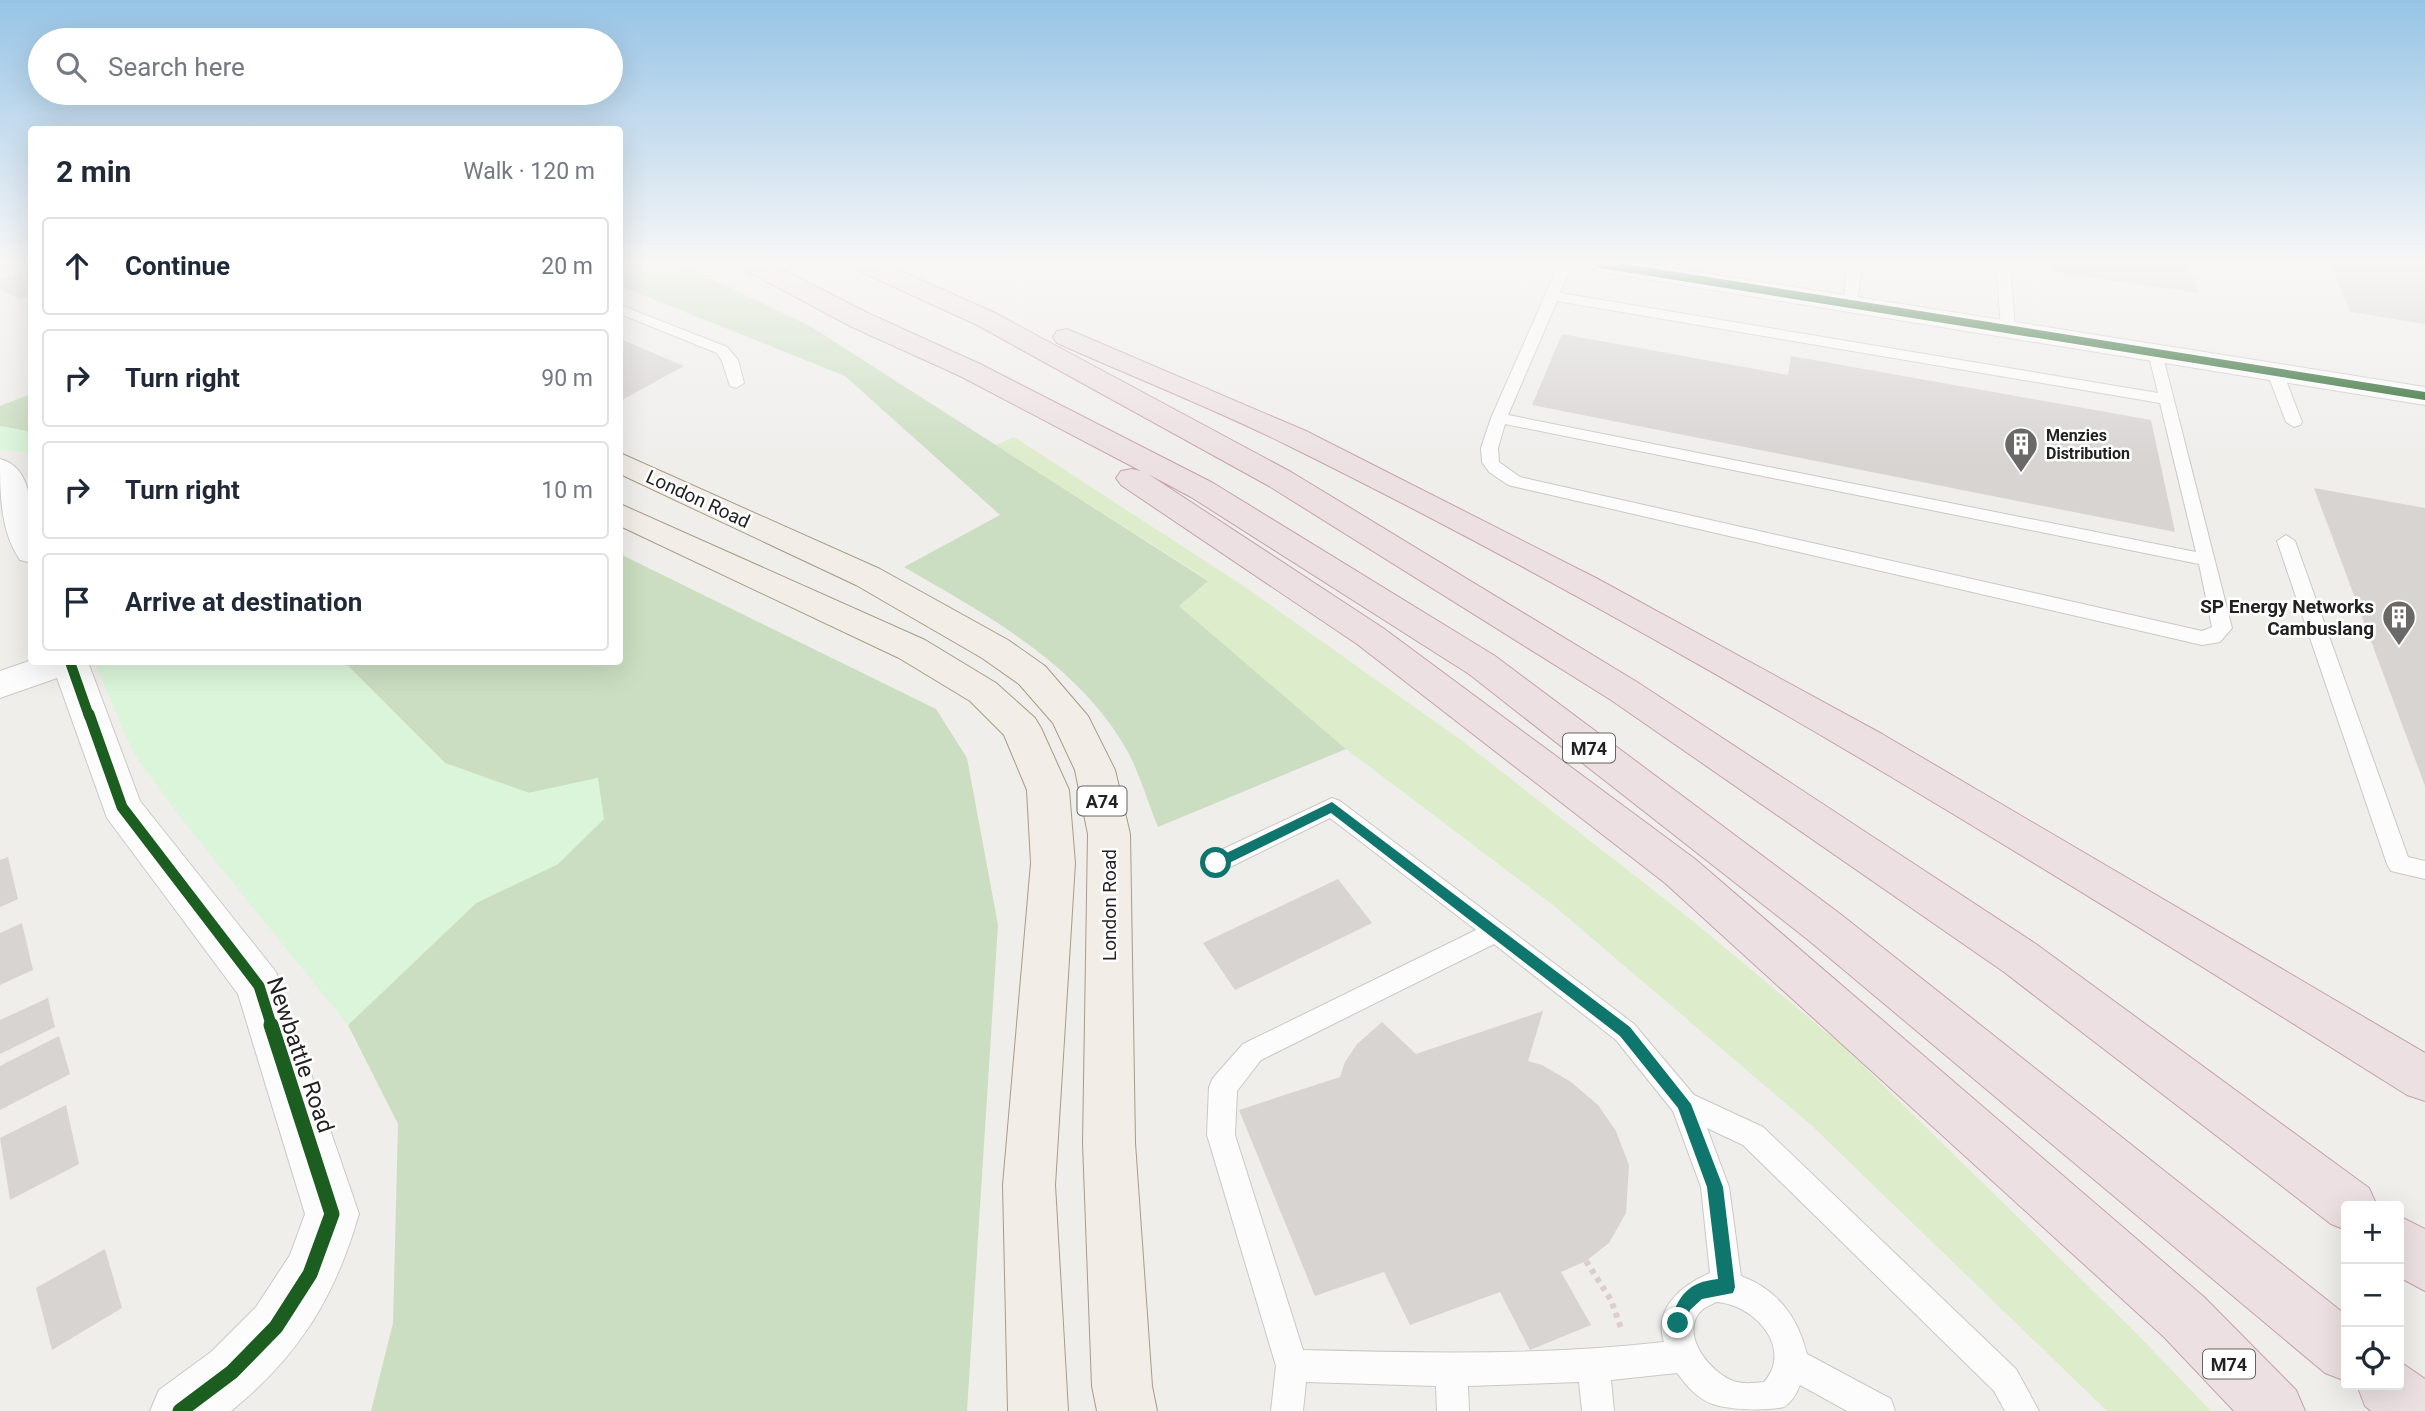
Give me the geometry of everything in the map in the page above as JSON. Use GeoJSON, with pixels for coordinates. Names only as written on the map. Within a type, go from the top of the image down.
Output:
{"type":"FeatureCollection","features":[{"type":"Feature","properties":{"kind":"highway","name":"M74"},"geometry":{"type":"LineString","coordinates":[[881,330],[970,370],[1202,491],[1482,665],[1823,926],[2341,1348]]}},
{"type":"Feature","properties":{"kind":"highway"},"geometry":{"type":"LineString","coordinates":[[1006,330],[1280,478],[1624,691],[2020,958],[2343,1201]]}},
{"type":"Feature","properties":{"kind":"highway"},"geometry":{"type":"LineString","coordinates":[[1049,330],[1293,436],[1605,595],[1889,755],[2425,1079]]}},
{"type":"Feature","properties":{"kind":"highway","name":"M74"},"geometry":{"type":"LineString","coordinates":[[970,370],[1370,636],[1680,871],[2184,1317],[2275,1411]]}},
{"type":"Feature","properties":{"kind":"highway"},"geometry":{"type":"LineString","coordinates":[[2404,1247],[2425,1262]]}},
{"type":"Feature","properties":{"kind":"highway"},"geometry":{"type":"LineString","coordinates":[[2392,1390],[2418,1411]]}},
{"type":"Feature","properties":{"kind":"main road","name":"London Road"},"geometry":{"type":"LineString","coordinates":[[623,463],[867,577],[983,642],[1031,675],[1069,716],[1095,770],[1109,834],[1109,1143],[1122,1386],[1127,1411]]}},
{"type":"Feature","properties":{"kind":"main road","name":"A74"},"geometry":{"type":"LineString","coordinates":[[623,515],[912,649],[983,692],[1021,728],[1048,790],[1053,863],[1029,1185],[1038,1411]]}},
{"type":"Feature","properties":{"kind":"street"},"geometry":{"type":"LineString","coordinates":[[2019,330],[2425,396]]}},
{"type":"Feature","properties":{"kind":"street"},"geometry":{"type":"LineString","coordinates":[[0,468],[6,475],[28,540]]}},
{"type":"Feature","properties":{"kind":"street"},"geometry":{"type":"LineString","coordinates":[[0,685],[55,665]]}},
{"type":"Feature","properties":{"kind":"street","name":"Newbattle Road"},"geometry":{"type":"LineString","coordinates":[[71,665],[122,807],[259,985],[332,1214],[324,1245],[310,1277],[290,1310],[263,1344],[233,1373],[180,1411]]}},
{"type":"Feature","properties":{"kind":"lane"},"geometry":{"type":"LineString","coordinates":[[672,330],[722,350],[730,360],[736,383]]}},
{"type":"Feature","properties":{"kind":"lane"},"geometry":{"type":"LineString","coordinates":[[1537,330],[1487,451],[1489,461],[1502,475],[1514,481],[2202,638],[2213,637],[2222,628],[2157,352]]}},
{"type":"Feature","properties":{"kind":"lane"},"geometry":{"type":"LineString","coordinates":[[1754,330],[2168,399]]}},
{"type":"Feature","properties":{"kind":"lane"},"geometry":{"type":"LineString","coordinates":[[2274,370],[2294,422]]}},
{"type":"Feature","properties":{"kind":"lane"},"geometry":{"type":"LineString","coordinates":[[1499,418],[2207,560]]}},
{"type":"Feature","properties":{"kind":"lane"},"geometry":{"type":"LineString","coordinates":[[2286,541],[2399,864],[2425,870]]}},
{"type":"Feature","properties":{"kind":"lane"},"geometry":{"type":"LineString","coordinates":[[1216,863],[1332,807],[1625,1032],[1684,1104],[1715,1187],[1727,1287]]}},
{"type":"Feature","properties":{"kind":"lane"},"geometry":{"type":"LineString","coordinates":[[1287,1411],[1292,1366],[1222,1135],[1223,1087],[1252,1052],[1496,932]]}},
{"type":"Feature","properties":{"kind":"lane"},"geometry":{"type":"LineString","coordinates":[[1684,1104],[1753,1136],[2005,1380],[2023,1411]]}},
{"type":"Feature","properties":{"kind":"lane"},"geometry":{"type":"LineString","coordinates":[[1714,1287],[1727,1287],[1746,1293],[1776,1317],[1790,1343],[1792,1363],[1786,1383],[1774,1396],[1730,1404],[1692,1370],[1684,1356],[1678,1335],[1683,1306],[1697,1293],[1714,1287]]}},
{"type":"Feature","properties":{"kind":"lane"},"geometry":{"type":"LineString","coordinates":[[1292,1366],[1452,1370],[1594,1366],[1684,1356]]}},
{"type":"Feature","properties":{"kind":"lane"},"geometry":{"type":"LineString","coordinates":[[1792,1363],[1879,1411]]}},
{"type":"Feature","properties":{"kind":"lane"},"geometry":{"type":"LineString","coordinates":[[1594,1366],[1598,1411]]}},
{"type":"Feature","properties":{"kind":"lane"},"geometry":{"type":"LineString","coordinates":[[1452,1370],[1453,1411]]}},
{"type":"Feature","properties":{"kind":"path"},"geometry":{"type":"LineString","coordinates":[[1586,1261],[1611,1300]]}},
{"type":"Feature","properties":{"kind":"green space"},"geometry":{"type":"Polygon","coordinates":[[[730,330],[816,330],[1208,581],[1179,606],[1346,749],[1158,827],[1128,752],[1108,721],[1084,693],[1058,668],[999,624],[904,567],[1000,515],[845,376],[730,330]]]}},
{"type":"Feature","properties":{"kind":"green space"},"geometry":{"type":"Polygon","coordinates":[[[28,395],[28,431],[0,426],[0,406],[28,395]]]}},
{"type":"Feature","properties":{"kind":"green space"},"geometry":{"type":"Polygon","coordinates":[[[0,426],[28,431],[28,456],[26,452],[0,450],[0,426]]]}},
{"type":"Feature","properties":{"kind":"green space"},"geometry":{"type":"Polygon","coordinates":[[[1014,437],[1245,587],[1461,740],[1689,918],[1843,1046],[2136,1333],[2211,1411],[2107,1411],[1810,1124],[1553,905],[1346,749],[1179,606],[1208,580],[996,445],[1014,437]]]}},
{"type":"Feature","properties":{"kind":"green space"},"geometry":{"type":"Polygon","coordinates":[[[623,555],[936,709],[967,758],[998,925],[967,1411],[371,1411],[393,1323],[398,1124],[348,1025],[476,903],[558,864],[598,778],[529,793],[445,763],[347,665],[623,665],[623,555]]]}},
{"type":"Feature","properties":{"kind":"green space"},"geometry":{"type":"Polygon","coordinates":[[[95,665],[347,665],[445,763],[529,793],[598,778],[604,819],[558,864],[476,903],[348,1025],[183,821],[134,754],[95,665]]]}},
{"type":"Feature","properties":{"kind":"building","name":"Menzies Distribution"},"geometry":{"type":"Polygon","coordinates":[[[1562,334],[1788,375],[1791,356],[2151,420],[2175,532],[1532,405],[1562,334]]]}},
{"type":"Feature","properties":{"kind":"building"},"geometry":{"type":"Polygon","coordinates":[[[623,340],[684,366],[623,399],[623,340]]]}},
{"type":"Feature","properties":{"kind":"building","name":"SP Energy Networks Cambuslang"},"geometry":{"type":"Polygon","coordinates":[[[2314,488],[2425,508],[2425,786],[2314,488]]]}},
{"type":"Feature","properties":{"kind":"building"},"geometry":{"type":"Polygon","coordinates":[[[8,857],[18,899],[0,907],[0,860],[8,857]]]}},
{"type":"Feature","properties":{"kind":"building"},"geometry":{"type":"Polygon","coordinates":[[[1338,879],[1372,923],[1235,990],[1203,943],[1338,879]]]}},
{"type":"Feature","properties":{"kind":"building"},"geometry":{"type":"Polygon","coordinates":[[[22,923],[33,970],[0,985],[0,933],[22,923]]]}},
{"type":"Feature","properties":{"kind":"building"},"geometry":{"type":"Polygon","coordinates":[[[48,998],[55,1027],[0,1054],[0,1020],[48,998]]]}},
{"type":"Feature","properties":{"kind":"building"},"geometry":{"type":"Polygon","coordinates":[[[1543,1011],[1528,1061],[1542,1065],[1571,1082],[1598,1105],[1616,1131],[1629,1165],[1626,1213],[1609,1243],[1586,1261],[1561,1272],[1591,1325],[1530,1350],[1500,1292],[1410,1325],[1384,1272],[1315,1296],[1239,1110],[1340,1077],[1345,1062],[1357,1044],[1382,1022],[1416,1054],[1543,1011]]]}},
{"type":"Feature","properties":{"kind":"building"},"geometry":{"type":"Polygon","coordinates":[[[59,1036],[70,1074],[0,1110],[0,1066],[59,1036]]]}},
{"type":"Feature","properties":{"kind":"building"},"geometry":{"type":"Polygon","coordinates":[[[66,1105],[79,1164],[10,1200],[0,1138],[66,1105]]]}},
{"type":"Feature","properties":{"kind":"building"},"geometry":{"type":"Polygon","coordinates":[[[105,1249],[122,1308],[52,1350],[36,1288],[105,1249]]]}},
{"type":"Feature","properties":{"kind":"cycle path"},"geometry":{"type":"LineString","coordinates":[[2012,330],[2425,396]]}},
{"type":"Feature","properties":{"kind":"cycle path"},"geometry":{"type":"LineString","coordinates":[[71,665],[122,807],[259,986],[332,1214],[310,1274],[276,1327],[232,1372],[180,1411]]}},
{"type":"Feature","properties":{"kind":"place","name":"Menzies Distribution"},"geometry":{"type":"Point","coordinates":[2021,474]}},
{"type":"Feature","properties":{"kind":"place","name":"SP Energy Networks Cambuslang"},"geometry":{"type":"Point","coordinates":[2399,647]}},
{"type":"Feature","properties":{"kind":"route"},"geometry":{"type":"LineString","coordinates":[[1216,863],[1332,807],[1625,1032],[1684,1104],[1715,1187],[1727,1287],[1714,1287],[1697,1293],[1683,1306],[1678,1323]]}}]}
